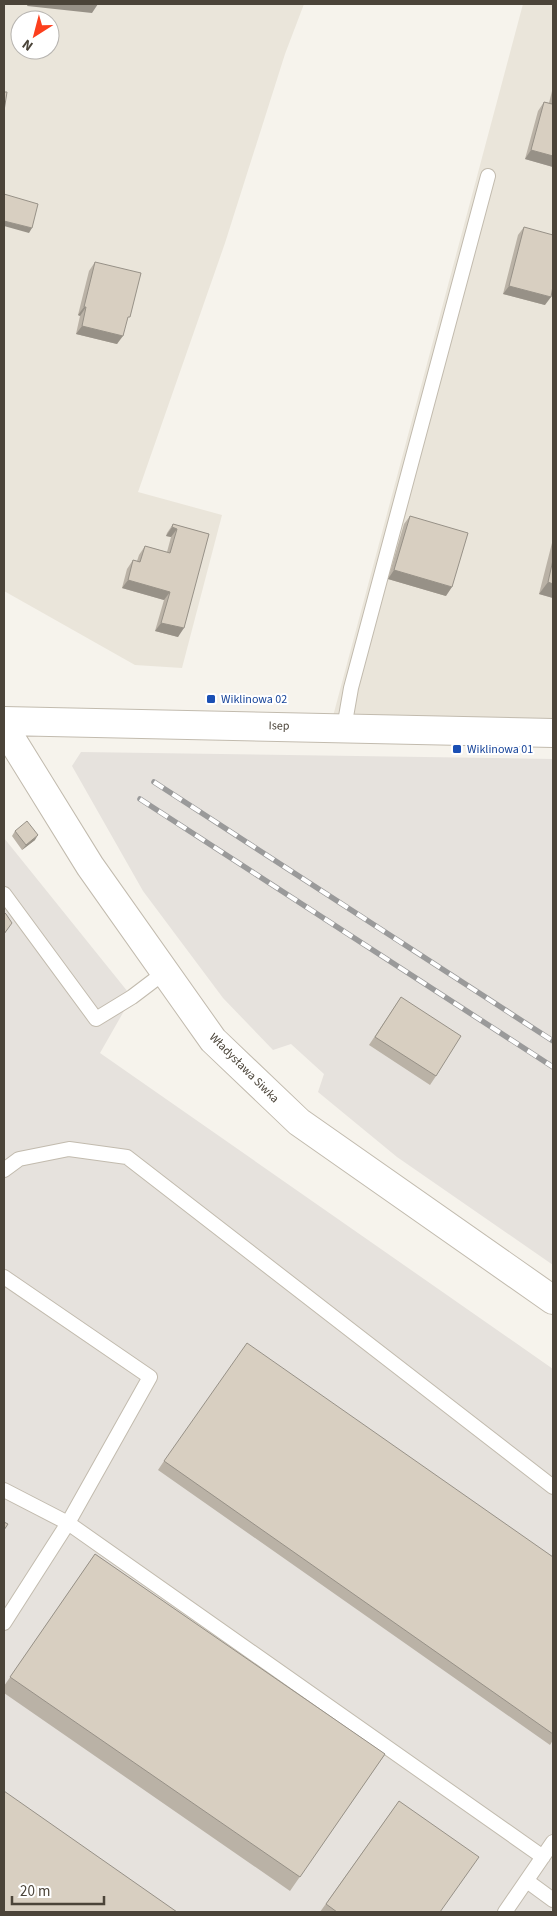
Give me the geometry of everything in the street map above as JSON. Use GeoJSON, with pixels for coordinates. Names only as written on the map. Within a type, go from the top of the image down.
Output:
{"type":"FeatureCollection","features":[{"type":"Feature","properties":{"kind":"street","name":"Isep"},"geometry":{"type":"LineString","coordinates":[[4,721],[553,733]]}},
{"type":"Feature","properties":{"kind":"street","name":"Władysława Siwka"},"geometry":{"type":"LineString","coordinates":[[4,726],[90,866],[213,1040],[299,1122],[553,1300]]}},
{"type":"Feature","properties":{"kind":"lane"},"geometry":{"type":"LineString","coordinates":[[344,728],[351,688],[488,176]]}},
{"type":"Feature","properties":{"kind":"lane"},"geometry":{"type":"LineString","coordinates":[[4,894],[96,1019],[132,997],[165,972]]}},
{"type":"Feature","properties":{"kind":"lane"},"geometry":{"type":"LineString","coordinates":[[4,1170],[19,1159],[69,1149],[127,1157],[553,1487]]}},
{"type":"Feature","properties":{"kind":"lane"},"geometry":{"type":"LineString","coordinates":[[4,1277],[150,1378],[68,1523],[4,1623]]}},
{"type":"Feature","properties":{"kind":"lane"},"geometry":{"type":"LineString","coordinates":[[4,1490],[68,1523],[543,1857]]}},
{"type":"Feature","properties":{"kind":"lane"},"geometry":{"type":"LineString","coordinates":[[505,1912],[553,1842]]}},
{"type":"Feature","properties":{"kind":"lane"},"geometry":{"type":"LineString","coordinates":[[527,1881],[553,1900]]}},
{"type":"Feature","properties":{"kind":"shaded area"},"geometry":{"type":"Polygon","coordinates":[[[4,4],[304,4],[285,54],[225,243],[138,492],[222,515],[182,668],[135,665],[4,591],[4,4]]]}},
{"type":"Feature","properties":{"kind":"shaded area"},"geometry":{"type":"Polygon","coordinates":[[[523,4],[553,4],[553,724],[332,720],[523,4]]]}},
{"type":"Feature","properties":{"kind":"shaded area"},"geometry":{"type":"Polygon","coordinates":[[[81,752],[553,759],[553,1265],[397,1157],[318,1092],[324,1074],[291,1044],[273,1050],[223,998],[143,891],[72,766],[81,752]]]}},
{"type":"Feature","properties":{"kind":"shaded area"},"geometry":{"type":"Polygon","coordinates":[[[4,838],[132,997],[100,1053],[553,1369],[553,1908],[550,1912],[4,1912],[4,838]]]}},
{"type":"Feature","properties":{"kind":"building"},"geometry":{"type":"Polygon","coordinates":[[[4,92],[7,92],[4,111],[4,92]]]}},
{"type":"Feature","properties":{"kind":"building"},"geometry":{"type":"Polygon","coordinates":[[[553,101],[553,156],[531,150],[544,102],[552,104],[553,101]]]}},
{"type":"Feature","properties":{"kind":"building"},"geometry":{"type":"Polygon","coordinates":[[[4,194],[38,204],[32,228],[4,221],[4,194]]]}},
{"type":"Feature","properties":{"kind":"building"},"geometry":{"type":"Polygon","coordinates":[[[524,227],[553,235],[553,286],[551,297],[509,286],[524,227]]]}},
{"type":"Feature","properties":{"kind":"building"},"geometry":{"type":"Polygon","coordinates":[[[95,262],[141,273],[130,317],[128,317],[123,336],[82,326],[86,307],[84,307],[95,262]]]}},
{"type":"Feature","properties":{"kind":"building"},"geometry":{"type":"Polygon","coordinates":[[[410,516],[468,533],[452,587],[394,570],[410,516]]]}},
{"type":"Feature","properties":{"kind":"building"},"geometry":{"type":"Polygon","coordinates":[[[173,524],[209,534],[184,628],[161,623],[170,592],[128,580],[133,560],[140,562],[145,546],[170,553],[177,529],[172,527],[173,524]]]}},
{"type":"Feature","properties":{"kind":"building"},"geometry":{"type":"Polygon","coordinates":[[[553,560],[553,584],[548,582],[553,560]]]}},
{"type":"Feature","properties":{"kind":"building"},"geometry":{"type":"Polygon","coordinates":[[[27,821],[38,835],[26,845],[15,831],[27,821]]]}},
{"type":"Feature","properties":{"kind":"building"},"geometry":{"type":"Polygon","coordinates":[[[4,912],[12,923],[4,934],[4,912]]]}},
{"type":"Feature","properties":{"kind":"building"},"geometry":{"type":"Polygon","coordinates":[[[401,997],[461,1036],[436,1076],[375,1037],[401,997]]]}},
{"type":"Feature","properties":{"kind":"building"},"geometry":{"type":"Polygon","coordinates":[[[247,1343],[553,1557],[553,1734],[164,1461],[247,1343]]]}},
{"type":"Feature","properties":{"kind":"building"},"geometry":{"type":"Polygon","coordinates":[[[4,1522],[8,1524],[4,1530],[4,1522]]]}},
{"type":"Feature","properties":{"kind":"building"},"geometry":{"type":"Polygon","coordinates":[[[95,1554],[385,1754],[300,1877],[10,1677],[95,1554]]]}},
{"type":"Feature","properties":{"kind":"building"},"geometry":{"type":"Polygon","coordinates":[[[4,1791],[177,1912],[4,1912],[4,1791]]]}},
{"type":"Feature","properties":{"kind":"building"},"geometry":{"type":"Polygon","coordinates":[[[399,1801],[479,1857],[440,1912],[337,1912],[326,1904],[399,1801]]]}},
{"type":"Feature","properties":{"kind":"railway"},"geometry":{"type":"LineString","coordinates":[[154,782],[553,1041]]}},
{"type":"Feature","properties":{"kind":"railway"},"geometry":{"type":"LineString","coordinates":[[140,799],[553,1067]]}},
{"type":"Feature","properties":{"kind":"place","name":"Wiklinowa 02"},"geometry":{"type":"Point","coordinates":[211,699]}},
{"type":"Feature","properties":{"kind":"place","name":"Wiklinowa 01"},"geometry":{"type":"Point","coordinates":[457,749]}}]}
